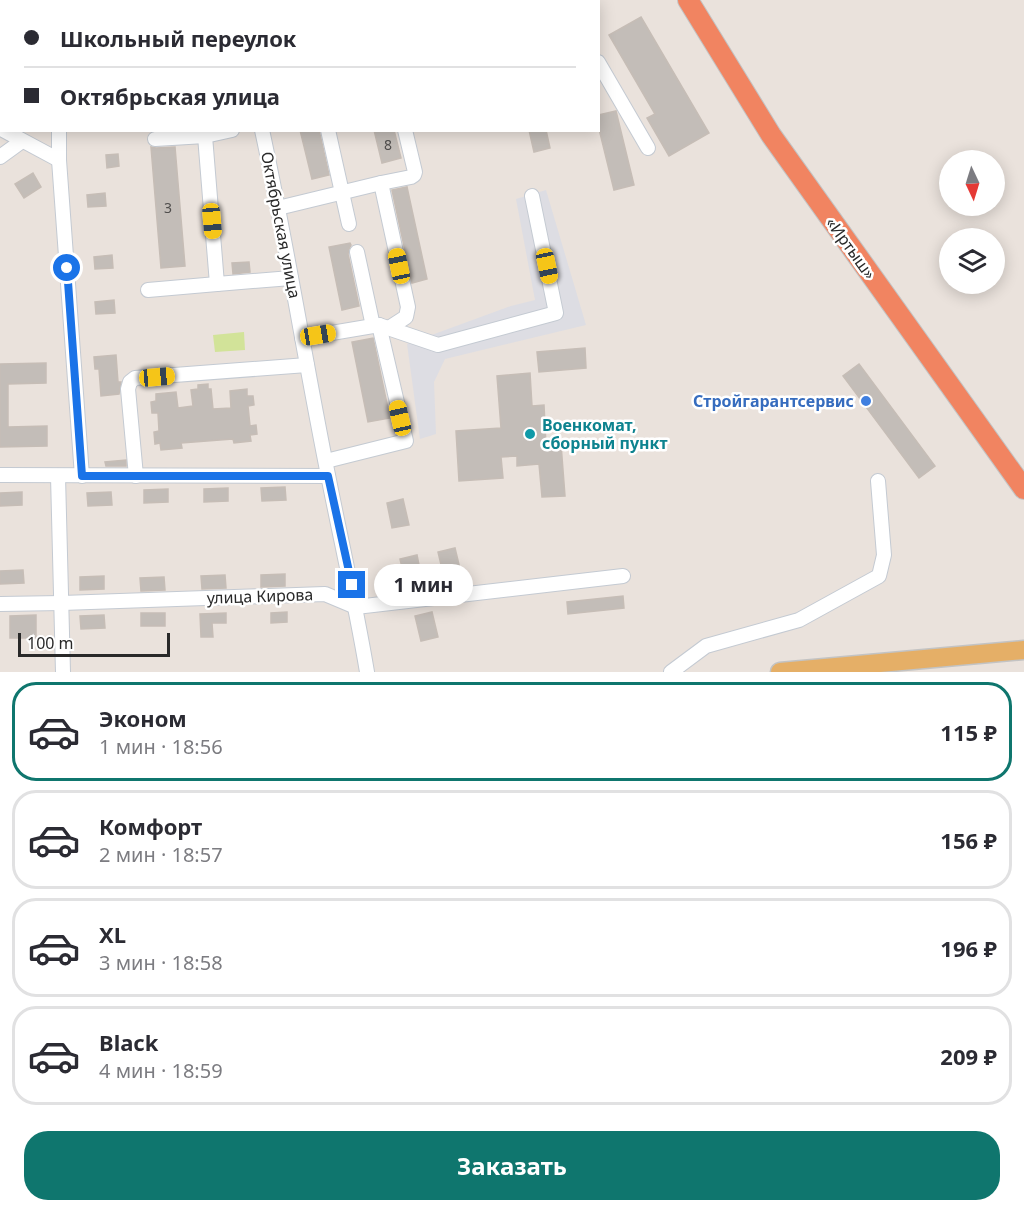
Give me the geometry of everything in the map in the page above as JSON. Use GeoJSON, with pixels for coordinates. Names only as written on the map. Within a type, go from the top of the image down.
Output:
{"type":"FeatureCollection","features":[{"type":"Feature","properties":{"kind":"highway","name":"«Иртыш»"},"geometry":{"type":"LineString","coordinates":[[688,0],[771,135],[1024,489]]}},
{"type":"Feature","properties":{"kind":"main road"},"geometry":{"type":"LineString","coordinates":[[780,672],[1024,650]]}},
{"type":"Feature","properties":{"kind":"street"},"geometry":{"type":"LineString","coordinates":[[600,65],[648,148]]}},
{"type":"Feature","properties":{"kind":"street"},"geometry":{"type":"LineString","coordinates":[[8,132],[59,160]]}},
{"type":"Feature","properties":{"kind":"street"},"geometry":{"type":"LineString","coordinates":[[59,132],[59,160],[82,476]]}},
{"type":"Feature","properties":{"kind":"street"},"geometry":{"type":"LineString","coordinates":[[161,136],[205,136],[223,132]]}},
{"type":"Feature","properties":{"kind":"street","name":"Октябрьская улица"},"geometry":{"type":"LineString","coordinates":[[262,132],[367,672]]}},
{"type":"Feature","properties":{"kind":"street"},"geometry":{"type":"LineString","coordinates":[[328,132],[349,224]]}},
{"type":"Feature","properties":{"kind":"street"},"geometry":{"type":"LineString","coordinates":[[278,208],[411,177],[415,172],[405,132]]}},
{"type":"Feature","properties":{"kind":"street"},"geometry":{"type":"LineString","coordinates":[[205,136],[217,284]]}},
{"type":"Feature","properties":{"kind":"street"},"geometry":{"type":"LineString","coordinates":[[0,157],[22,141]]}},
{"type":"Feature","properties":{"kind":"street"},"geometry":{"type":"LineString","coordinates":[[302,338],[380,326],[406,316],[408,307],[381,183]]}},
{"type":"Feature","properties":{"kind":"street"},"geometry":{"type":"LineString","coordinates":[[380,326],[438,345],[556,313],[532,196]]}},
{"type":"Feature","properties":{"kind":"street"},"geometry":{"type":"LineString","coordinates":[[326,461],[406,441],[380,326],[357,252]]}},
{"type":"Feature","properties":{"kind":"street"},"geometry":{"type":"LineString","coordinates":[[148,290],[291,278]]}},
{"type":"Feature","properties":{"kind":"street"},"geometry":{"type":"LineString","coordinates":[[136,476],[128,388],[130,382],[135,378],[308,365]]}},
{"type":"Feature","properties":{"kind":"street"},"geometry":{"type":"LineString","coordinates":[[0,476],[328,476]]}},
{"type":"Feature","properties":{"kind":"street"},"geometry":{"type":"LineString","coordinates":[[58,476],[63,672]]}},
{"type":"Feature","properties":{"kind":"street"},"geometry":{"type":"LineString","coordinates":[[671,672],[706,646],[799,620],[879,576],[885,555],[878,481]]}},
{"type":"Feature","properties":{"kind":"street","name":"улица Кирова"},"geometry":{"type":"LineString","coordinates":[[0,603],[325,594],[356,607],[623,576]]}},
{"type":"Feature","properties":{"kind":"shaded area"},"geometry":{"type":"Polygon","coordinates":[[[546,190],[586,325],[445,359],[434,382],[436,434],[420,439],[407,344],[511,306],[535,300],[516,199],[546,190]]]}},
{"type":"Feature","properties":{"kind":"green space"},"geometry":{"type":"Polygon","coordinates":[[[244,332],[245,350],[215,352],[213,335],[244,332]]]}},
{"type":"Feature","properties":{"kind":"building"},"geometry":{"type":"Polygon","coordinates":[[[641,17],[709,133],[669,156],[647,118],[655,114],[609,35],[641,17]]]}},
{"type":"Feature","properties":{"kind":"building"},"geometry":{"type":"Polygon","coordinates":[[[616,111],[634,185],[614,190],[600,132],[600,115],[616,111]]]}},
{"type":"Feature","properties":{"kind":"building"},"geometry":{"type":"Polygon","coordinates":[[[300,132],[319,132],[329,175],[312,179],[300,132]]]}},
{"type":"Feature","properties":{"kind":"building"},"geometry":{"type":"Polygon","coordinates":[[[374,132],[394,132],[401,158],[382,163],[374,132]]]}},
{"type":"Feature","properties":{"kind":"building"},"geometry":{"type":"Polygon","coordinates":[[[529,132],[546,132],[550,148],[534,152],[529,132]]]}},
{"type":"Feature","properties":{"kind":"building"},"geometry":{"type":"Polygon","coordinates":[[[151,147],[175,147],[185,266],[161,268],[151,147]]]}},
{"type":"Feature","properties":{"kind":"building"},"geometry":{"type":"Polygon","coordinates":[[[118,154],[119,166],[107,168],[106,155],[118,154]]]}},
{"type":"Feature","properties":{"kind":"building"},"geometry":{"type":"Polygon","coordinates":[[[33,173],[41,187],[24,198],[15,184],[33,173]]]}},
{"type":"Feature","properties":{"kind":"building"},"geometry":{"type":"Polygon","coordinates":[[[407,187],[427,279],[412,283],[392,190],[407,187]]]}},
{"type":"Feature","properties":{"kind":"building"},"geometry":{"type":"Polygon","coordinates":[[[105,193],[106,206],[88,207],[87,195],[105,193]]]}},
{"type":"Feature","properties":{"kind":"building"},"geometry":{"type":"Polygon","coordinates":[[[350,243],[348,254],[359,306],[342,310],[329,247],[350,243]]]}},
{"type":"Feature","properties":{"kind":"building"},"geometry":{"type":"Polygon","coordinates":[[[112,255],[113,268],[95,269],[94,257],[112,255]]]}},
{"type":"Feature","properties":{"kind":"building"},"geometry":{"type":"Polygon","coordinates":[[[249,262],[250,272],[233,274],[232,263],[249,262]]]}},
{"type":"Feature","properties":{"kind":"building"},"geometry":{"type":"Polygon","coordinates":[[[114,300],[115,313],[96,314],[95,302],[114,300]]]}},
{"type":"Feature","properties":{"kind":"building"},"geometry":{"type":"Polygon","coordinates":[[[373,338],[390,418],[368,422],[352,342],[373,338]]]}},
{"type":"Feature","properties":{"kind":"building"},"geometry":{"type":"Polygon","coordinates":[[[585,348],[586,368],[539,372],[537,352],[585,348]]]}},
{"type":"Feature","properties":{"kind":"building"},"geometry":{"type":"Polygon","coordinates":[[[116,355],[118,382],[121,382],[119,394],[101,396],[99,369],[95,369],[94,357],[116,355]]]}},
{"type":"Feature","properties":{"kind":"building"},"geometry":{"type":"Polygon","coordinates":[[[46,363],[46,383],[8,384],[8,427],[47,426],[47,446],[0,447],[0,364],[46,363]]]}},
{"type":"Feature","properties":{"kind":"building"},"geometry":{"type":"Polygon","coordinates":[[[859,364],[935,466],[919,478],[843,376],[859,364]]]}},
{"type":"Feature","properties":{"kind":"building","name":"Военкомат, сборный пункт"},"geometry":{"type":"Polygon","coordinates":[[[530,373],[532,406],[544,405],[546,445],[561,444],[565,496],[542,497],[539,464],[517,466],[517,456],[501,457],[503,478],[459,481],[456,431],[501,428],[497,376],[530,373]]]}},
{"type":"Feature","properties":{"kind":"building"},"geometry":{"type":"Polygon","coordinates":[[[208,384],[208,389],[211,389],[213,409],[231,408],[230,391],[247,389],[247,396],[253,396],[254,405],[248,406],[250,426],[256,425],[257,434],[250,435],[251,441],[234,443],[233,439],[181,443],[182,448],[161,450],[160,443],[155,444],[154,432],[159,431],[158,413],[152,413],[151,402],[156,401],[156,394],[176,392],[178,408],[193,406],[191,390],[198,389],[198,385],[208,384]]]}},
{"type":"Feature","properties":{"kind":"building"},"geometry":{"type":"Polygon","coordinates":[[[126,460],[126,466],[106,466],[105,462],[126,460]]]}},
{"type":"Feature","properties":{"kind":"building"},"geometry":{"type":"Polygon","coordinates":[[[285,487],[286,500],[262,501],[261,488],[285,487]]]}},
{"type":"Feature","properties":{"kind":"building"},"geometry":{"type":"Polygon","coordinates":[[[228,488],[228,501],[204,502],[204,489],[228,488]]]}},
{"type":"Feature","properties":{"kind":"building"},"geometry":{"type":"Polygon","coordinates":[[[168,489],[168,502],[144,503],[144,490],[168,489]]]}},
{"type":"Feature","properties":{"kind":"building"},"geometry":{"type":"Polygon","coordinates":[[[22,492],[22,505],[0,506],[0,493],[22,492]]]}},
{"type":"Feature","properties":{"kind":"building"},"geometry":{"type":"Polygon","coordinates":[[[111,492],[112,505],[88,506],[87,493],[111,492]]]}},
{"type":"Feature","properties":{"kind":"building"},"geometry":{"type":"Polygon","coordinates":[[[403,499],[409,525],[392,528],[387,503],[403,499]]]}},
{"type":"Feature","properties":{"kind":"building"},"geometry":{"type":"Polygon","coordinates":[[[455,548],[461,573],[444,577],[438,552],[455,548]]]}},
{"type":"Feature","properties":{"kind":"building"},"geometry":{"type":"Polygon","coordinates":[[[417,555],[422,580],[406,584],[400,559],[417,555]]]}},
{"type":"Feature","properties":{"kind":"building"},"geometry":{"type":"Polygon","coordinates":[[[23,570],[24,583],[0,584],[0,571],[23,570]]]}},
{"type":"Feature","properties":{"kind":"building"},"geometry":{"type":"Polygon","coordinates":[[[285,574],[285,586],[261,587],[261,575],[285,574]]]}},
{"type":"Feature","properties":{"kind":"building"},"geometry":{"type":"Polygon","coordinates":[[[225,575],[226,588],[202,589],[201,576],[225,575]]]}},
{"type":"Feature","properties":{"kind":"building"},"geometry":{"type":"Polygon","coordinates":[[[104,576],[104,589],[80,590],[80,577],[104,576]]]}},
{"type":"Feature","properties":{"kind":"building"},"geometry":{"type":"Polygon","coordinates":[[[164,577],[165,590],[141,591],[140,578],[164,577]]]}},
{"type":"Feature","properties":{"kind":"building"},"geometry":{"type":"Polygon","coordinates":[[[623,596],[624,608],[568,614],[567,602],[623,596]]]}},
{"type":"Feature","properties":{"kind":"building"},"geometry":{"type":"Polygon","coordinates":[[[287,612],[287,622],[271,623],[271,613],[287,612]]]}},
{"type":"Feature","properties":{"kind":"building"},"geometry":{"type":"Polygon","coordinates":[[[432,612],[438,637],[421,641],[415,616],[432,612]]]}},
{"type":"Feature","properties":{"kind":"building"},"geometry":{"type":"Polygon","coordinates":[[[141,613],[165,613],[165,626],[141,626],[141,613]]]}},
{"type":"Feature","properties":{"kind":"building"},"geometry":{"type":"Polygon","coordinates":[[[226,613],[226,623],[212,623],[213,637],[201,637],[200,614],[226,613]]]}},
{"type":"Feature","properties":{"kind":"building"},"geometry":{"type":"Polygon","coordinates":[[[36,615],[36,638],[10,638],[10,616],[36,615]]]}},
{"type":"Feature","properties":{"kind":"building"},"geometry":{"type":"Polygon","coordinates":[[[104,615],[105,628],[81,629],[80,616],[104,615]]]}},
{"type":"Feature","properties":{"kind":"place","name":"Стройгарантсервис"},"geometry":{"type":"Point","coordinates":[866,401]}},
{"type":"Feature","properties":{"kind":"place","name":"Военкомат, сборный пункт"},"geometry":{"type":"Point","coordinates":[530,434]}},
{"type":"Feature","properties":{"kind":"route"},"geometry":{"type":"LineString","coordinates":[[67,268],[82,476],[328,476],[352,585]]}}]}
